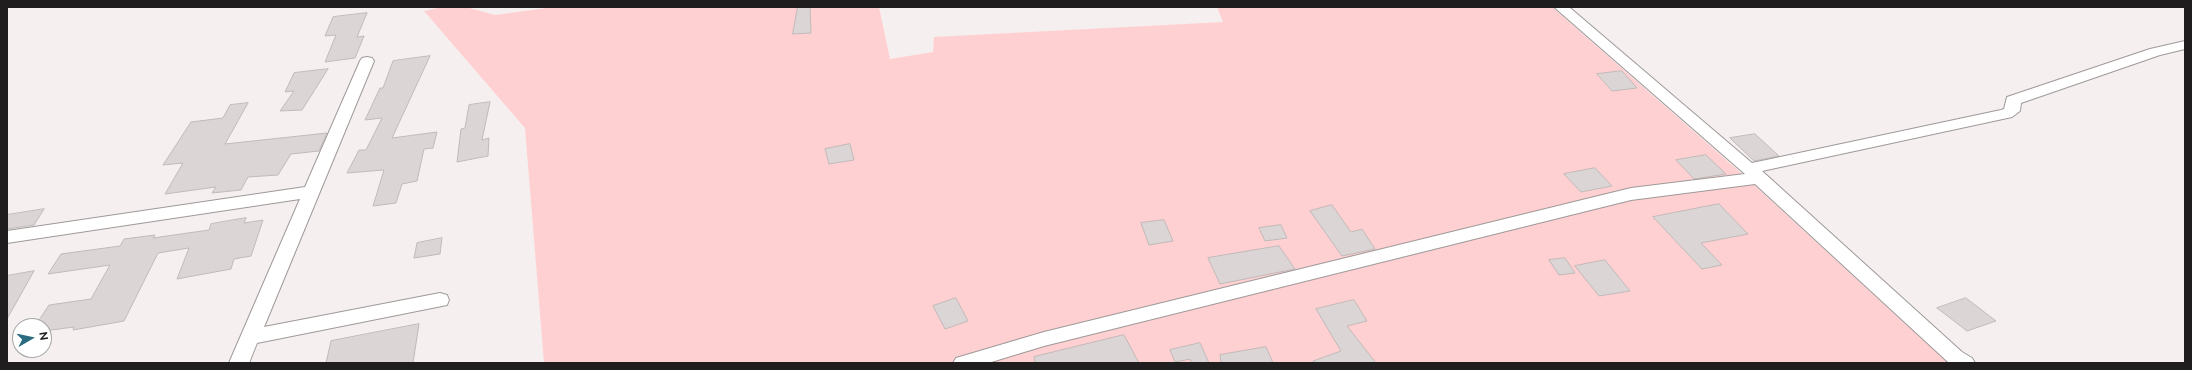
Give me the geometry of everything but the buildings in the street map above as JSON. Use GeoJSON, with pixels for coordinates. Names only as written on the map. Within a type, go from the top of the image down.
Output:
{"type":"FeatureCollection","features":[{"type":"Feature","properties":{"kind":"street"},"geometry":{"type":"LineString","coordinates":[[1561,7],[1712,135],[1955,357],[1965,363]]}},
{"type":"Feature","properties":{"kind":"street"},"geometry":{"type":"LineString","coordinates":[[963,363],[1044,339],[1631,194],[1754,173],[2006,114],[2012,111],[2013,100],[2155,52],[2185,45]]}},
{"type":"Feature","properties":{"kind":"street"},"geometry":{"type":"LineString","coordinates":[[239,363],[310,192],[367,61]]}},
{"type":"Feature","properties":{"kind":"street"},"geometry":{"type":"LineString","coordinates":[[7,237],[310,192]]}},
{"type":"Feature","properties":{"kind":"street"},"geometry":{"type":"LineString","coordinates":[[250,337],[440,300]]}},
{"type":"Feature","properties":{"kind":"shaded area"},"geometry":{"type":"Polygon","coordinates":[[[442,7],[466,7],[495,15],[554,7],[879,7],[890,59],[933,52],[934,37],[1223,22],[1217,7],[1552,7],[1741,173],[1938,354],[1951,363],[544,363],[525,128],[424,11],[442,7]]]}}]}
